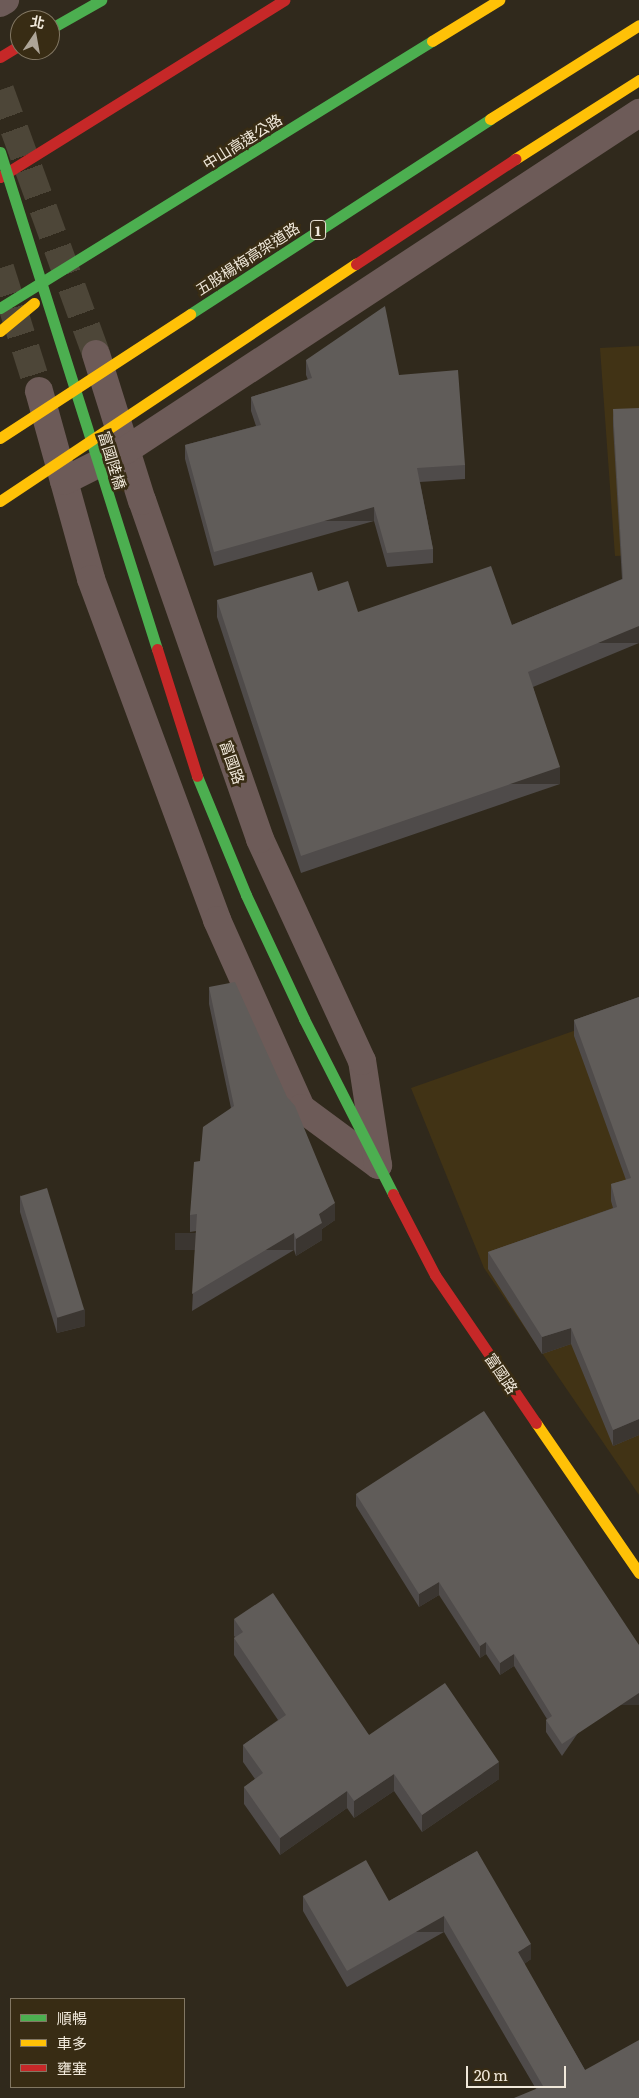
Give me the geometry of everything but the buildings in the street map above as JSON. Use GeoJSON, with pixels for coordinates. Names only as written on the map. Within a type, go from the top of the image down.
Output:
{"type":"FeatureCollection","features":[{"type":"Feature","properties":{"kind":"main road"},"geometry":{"type":"LineString","coordinates":[[60,23],[101,0]]}},
{"type":"Feature","properties":{"kind":"main road"},"geometry":{"type":"LineString","coordinates":[[0,177],[284,0]]}},
{"type":"Feature","properties":{"kind":"main road","name":"中山高速公路"},"geometry":{"type":"LineString","coordinates":[[0,308],[499,0]]}},
{"type":"Feature","properties":{"kind":"main road","name":"五股楊梅高架道路"},"geometry":{"type":"LineString","coordinates":[[0,438],[402,175],[639,25]]}},
{"type":"Feature","properties":{"kind":"main road"},"geometry":{"type":"LineString","coordinates":[[0,501],[419,222],[639,80]]}},
{"type":"Feature","properties":{"kind":"main road","name":"富國陸橋"},"geometry":{"type":"LineString","coordinates":[[0,152],[197,776]]}},
{"type":"Feature","properties":{"kind":"main road"},"geometry":{"type":"LineString","coordinates":[[0,331],[112,239]]}},
{"type":"Feature","properties":{"kind":"main road","name":"富國路"},"geometry":{"type":"LineString","coordinates":[[197,776],[246,895],[378,1164],[435,1275],[639,1573]]}},
{"type":"Feature","properties":{"kind":"street"},"geometry":{"type":"LineString","coordinates":[[0,3],[4,0]]}},
{"type":"Feature","properties":{"kind":"street"},"geometry":{"type":"LineString","coordinates":[[64,481],[126,450],[639,113]]}},
{"type":"Feature","properties":{"kind":"street","name":"富國路"},"geometry":{"type":"LineString","coordinates":[[96,354],[126,450],[260,840],[362,1061],[378,1164]]}},
{"type":"Feature","properties":{"kind":"street","name":"富國路"},"geometry":{"type":"LineString","coordinates":[[39,390],[91,579],[210,902],[301,1108],[378,1164]]}},
{"type":"Feature","properties":{"kind":"shaded area"},"geometry":{"type":"Polygon","coordinates":[[[639,346],[639,555],[615,556],[600,348],[639,346]]]}},
{"type":"Feature","properties":{"kind":"shaded area"},"geometry":{"type":"Polygon","coordinates":[[[639,1008],[639,1495],[484,1268],[411,1088],[639,1008]]]}},
{"type":"Feature","properties":{"kind":"tunnel"},"geometry":{"type":"LineString","coordinates":[[0,90],[96,354]]}},
{"type":"Feature","properties":{"kind":"tunnel"},"geometry":{"type":"LineString","coordinates":[[0,268],[39,391]]}},
{"type":"Feature","properties":{"kind":"traffic: fast"},"geometry":{"type":"LineString","coordinates":[[60,23],[101,0]]}},
{"type":"Feature","properties":{"kind":"traffic: fast"},"geometry":{"type":"LineString","coordinates":[[0,308],[432,41]]}},
{"type":"Feature","properties":{"kind":"traffic: fast"},"geometry":{"type":"LineString","coordinates":[[190,314],[490,119]]}},
{"type":"Feature","properties":{"kind":"traffic: fast"},"geometry":{"type":"LineString","coordinates":[[0,152],[157,649]]}},
{"type":"Feature","properties":{"kind":"traffic: fast"},"geometry":{"type":"LineString","coordinates":[[197,776],[246,895],[304,1019],[393,1194]]}},
{"type":"Feature","properties":{"kind":"traffic: slow"},"geometry":{"type":"LineString","coordinates":[[432,41],[499,0]]}},
{"type":"Feature","properties":{"kind":"traffic: slow"},"geometry":{"type":"LineString","coordinates":[[490,119],[639,25]]}},
{"type":"Feature","properties":{"kind":"traffic: slow"},"geometry":{"type":"LineString","coordinates":[[515,159],[639,80]]}},
{"type":"Feature","properties":{"kind":"traffic: slow"},"geometry":{"type":"LineString","coordinates":[[0,501],[356,264]]}},
{"type":"Feature","properties":{"kind":"traffic: slow"},"geometry":{"type":"LineString","coordinates":[[0,331],[34,303]]}},
{"type":"Feature","properties":{"kind":"traffic: slow"},"geometry":{"type":"LineString","coordinates":[[0,438],[190,314]]}},
{"type":"Feature","properties":{"kind":"traffic: slow"},"geometry":{"type":"LineString","coordinates":[[536,1423],[639,1573]]}},
{"type":"Feature","properties":{"kind":"traffic: jam"},"geometry":{"type":"LineString","coordinates":[[0,177],[284,0]]}},
{"type":"Feature","properties":{"kind":"traffic: jam"},"geometry":{"type":"LineString","coordinates":[[0,57],[10,51]]}},
{"type":"Feature","properties":{"kind":"traffic: jam"},"geometry":{"type":"LineString","coordinates":[[356,264],[515,159]]}},
{"type":"Feature","properties":{"kind":"traffic: jam"},"geometry":{"type":"LineString","coordinates":[[157,649],[197,776]]}},
{"type":"Feature","properties":{"kind":"traffic: jam"},"geometry":{"type":"LineString","coordinates":[[393,1194],[435,1275],[536,1423]]}}]}
